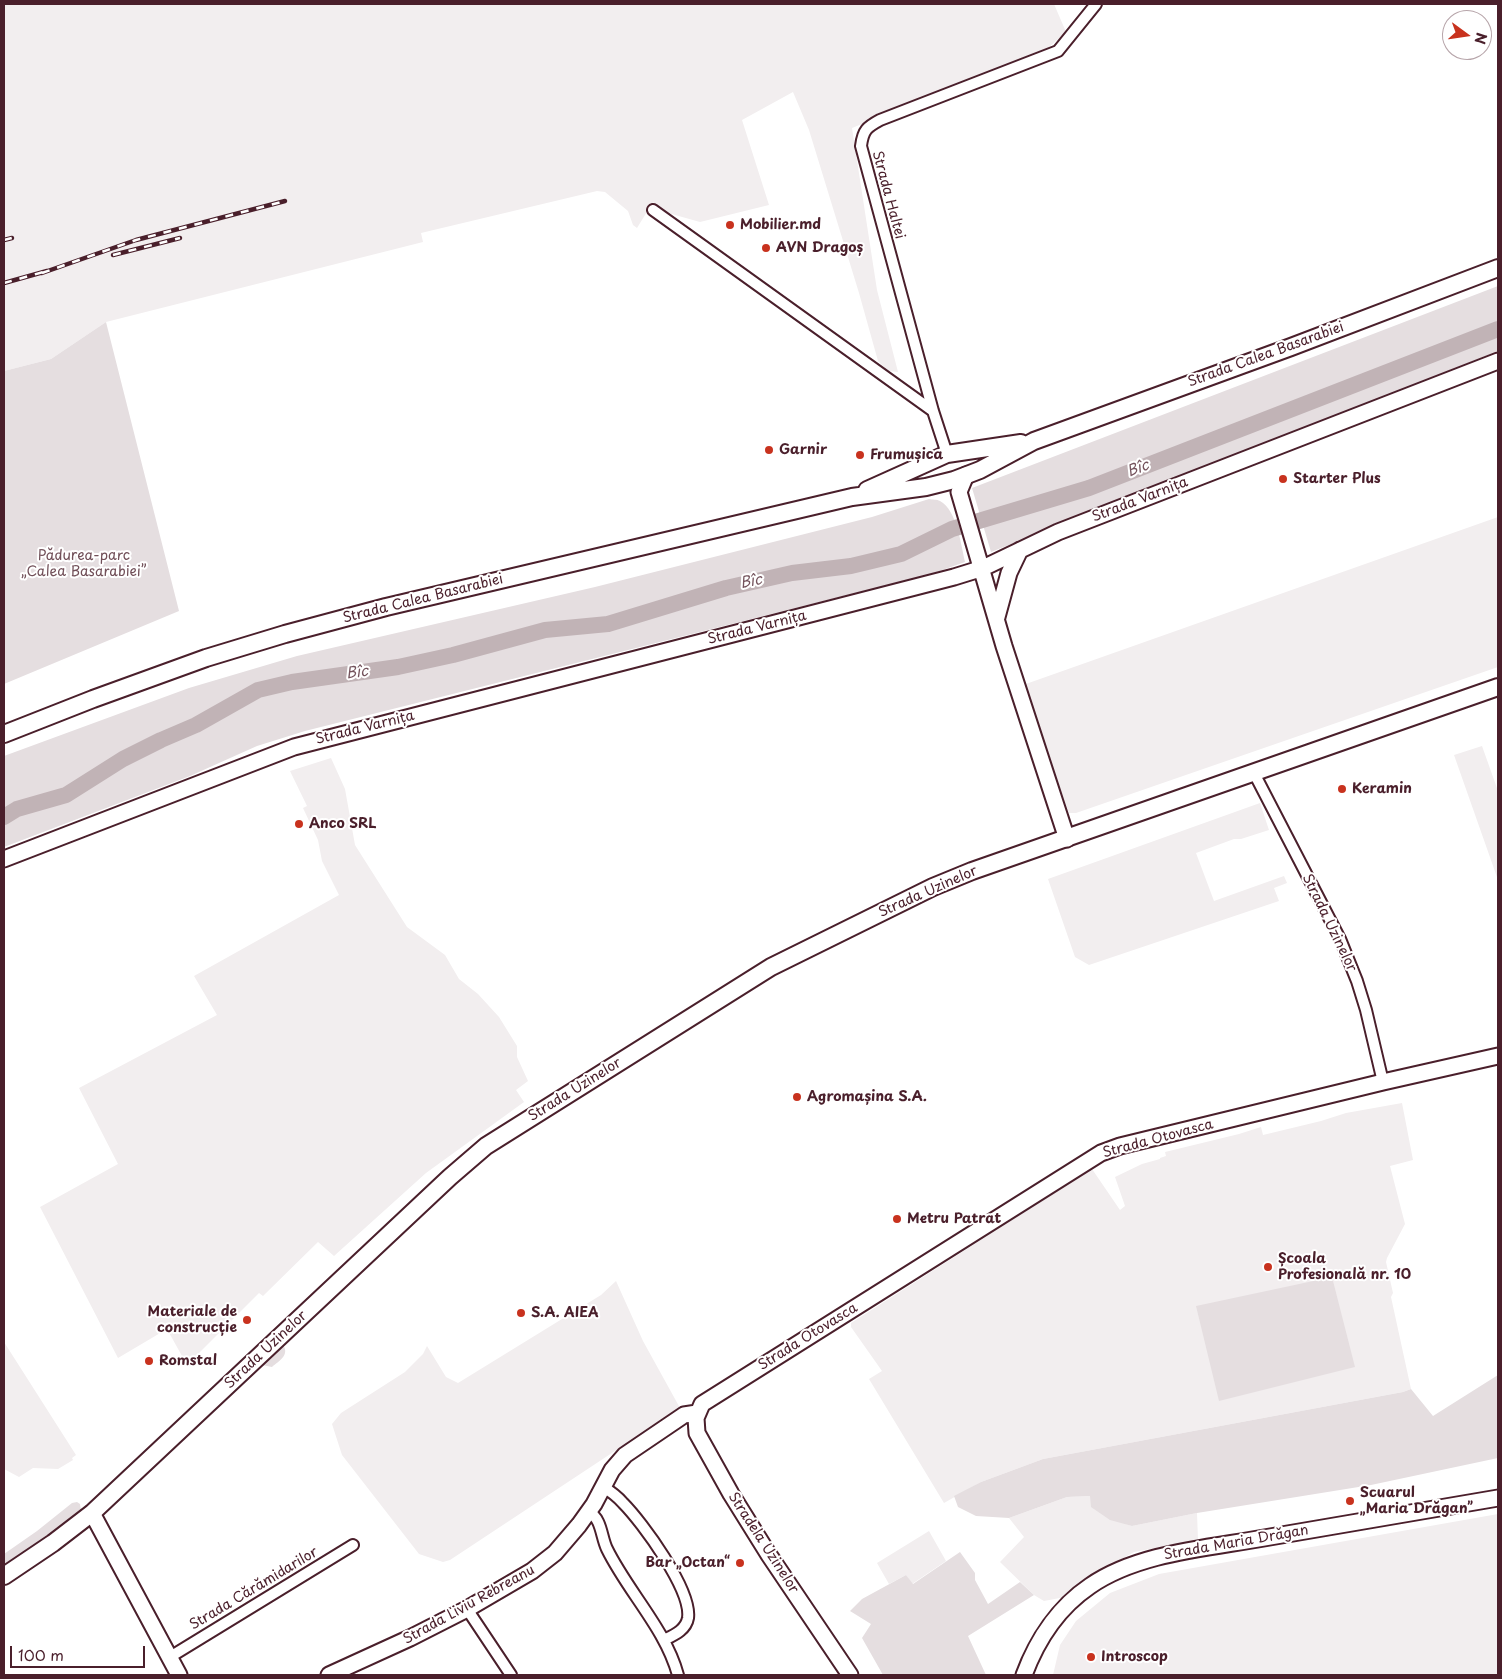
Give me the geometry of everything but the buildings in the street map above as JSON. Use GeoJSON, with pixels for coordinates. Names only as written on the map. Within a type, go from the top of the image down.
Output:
{"type":"FeatureCollection","features":[{"type":"Feature","properties":{"kind":"main road","name":"Strada Calea Basarabiei"},"geometry":{"type":"LineString","coordinates":[[4,734],[206,658],[285,634],[413,600],[852,496],[926,487],[966,475],[980,470],[1034,441],[1498,268]]}},
{"type":"Feature","properties":{"kind":"main road","name":"Strada Calea Basarabiei"},"geometry":{"type":"LineString","coordinates":[[852,496],[948,454],[1034,441]]}},
{"type":"Feature","properties":{"kind":"main road"},"geometry":{"type":"LineString","coordinates":[[943,482],[937,472],[948,454],[965,463],[966,475]]}},
{"type":"Feature","properties":{"kind":"main road","name":"Strada Uzinelor"},"geometry":{"type":"LineString","coordinates":[[4,1576],[54,1543],[92,1513],[450,1177],[486,1146],[771,967],[932,887],[1498,687]]}},
{"type":"Feature","properties":{"kind":"street","name":"Strada Haltei"},"geometry":{"type":"LineString","coordinates":[[948,454],[933,411],[861,146],[862,137],[865,130],[880,120],[1058,51],[1096,4]]}},
{"type":"Feature","properties":{"kind":"street"},"geometry":{"type":"LineString","coordinates":[[653,210],[933,411]]}},
{"type":"Feature","properties":{"kind":"street","name":"Strada Varnița"},"geometry":{"type":"LineString","coordinates":[[4,860],[294,747],[954,577],[981,562],[1020,550],[1058,532],[1498,361]]}},
{"type":"Feature","properties":{"kind":"street"},"geometry":{"type":"LineString","coordinates":[[960,496],[966,475]]}},
{"type":"Feature","properties":{"kind":"street"},"geometry":{"type":"LineString","coordinates":[[943,482],[960,496],[997,621],[1067,839]]}},
{"type":"Feature","properties":{"kind":"street"},"geometry":{"type":"LineString","coordinates":[[997,621],[1004,586],[1020,550]]}},
{"type":"Feature","properties":{"kind":"street"},"geometry":{"type":"LineString","coordinates":[[954,577],[973,582],[990,598]]}},
{"type":"Feature","properties":{"kind":"street","name":"Strada Uzinelor"},"geometry":{"type":"LineString","coordinates":[[1254,773],[1340,939],[1357,981],[1366,1010],[1383,1082]]}},
{"type":"Feature","properties":{"kind":"street","name":"Strada Otovasca"},"geometry":{"type":"LineString","coordinates":[[700,1408],[1101,1153],[1120,1146],[1498,1056]]}},
{"type":"Feature","properties":{"kind":"street","name":"Strada Liviu Rebreanu"},"geometry":{"type":"LineString","coordinates":[[329,1675],[410,1638],[467,1609],[532,1571],[555,1553],[589,1512],[612,1470],[625,1455],[684,1415],[700,1408]]}},
{"type":"Feature","properties":{"kind":"street","name":"Stradela Uzinelor"},"geometry":{"type":"LineString","coordinates":[[700,1408],[695,1423],[697,1434],[768,1555],[850,1675]]}},
{"type":"Feature","properties":{"kind":"street"},"geometry":{"type":"LineString","coordinates":[[602,1486],[624,1504],[663,1556],[673,1572],[685,1599],[688,1618],[685,1626],[680,1632],[664,1640]]}},
{"type":"Feature","properties":{"kind":"street","name":"Strada Maria Drăgan"},"geometry":{"type":"LineString","coordinates":[[1024,1675],[1038,1643],[1050,1624],[1064,1609],[1090,1586],[1131,1565],[1200,1549],[1498,1498]]}},
{"type":"Feature","properties":{"kind":"street"},"geometry":{"type":"LineString","coordinates":[[589,1512],[597,1521],[606,1548],[614,1562],[664,1640],[678,1675]]}},
{"type":"Feature","properties":{"kind":"street"},"geometry":{"type":"LineString","coordinates":[[92,1513],[180,1675]]}},
{"type":"Feature","properties":{"kind":"street","name":"Strada Cărămidarilor"},"geometry":{"type":"LineString","coordinates":[[170,1657],[353,1544]]}},
{"type":"Feature","properties":{"kind":"street"},"geometry":{"type":"LineString","coordinates":[[467,1609],[511,1675]]}},
{"type":"Feature","properties":{"kind":"shaded area"},"geometry":{"type":"Polygon","coordinates":[[[4,4],[1054,4],[1066,32],[1048,48],[852,128],[877,290],[898,372],[888,371],[878,361],[809,130],[793,92],[742,120],[769,205],[700,222],[668,213],[653,202],[637,228],[633,225],[628,211],[605,192],[597,191],[421,233],[423,242],[106,322],[51,359],[4,371],[4,4]]]}},
{"type":"Feature","properties":{"kind":"shaded area"},"geometry":{"type":"Polygon","coordinates":[[[1498,517],[1498,667],[1076,813],[1069,813],[1023,685],[1498,517]]]}},
{"type":"Feature","properties":{"kind":"shaded area"},"geometry":{"type":"Polygon","coordinates":[[[1482,746],[1498,791],[1498,880],[1454,755],[1482,746]]]}},
{"type":"Feature","properties":{"kind":"shaded area"},"geometry":{"type":"Polygon","coordinates":[[[331,758],[345,789],[355,845],[407,927],[445,955],[459,979],[478,994],[499,1017],[517,1046],[517,1057],[528,1081],[516,1090],[524,1102],[426,1173],[334,1256],[318,1242],[263,1296],[259,1293],[187,1365],[167,1329],[118,1358],[40,1207],[118,1164],[79,1088],[217,1015],[194,976],[339,895],[322,861],[318,840],[303,808],[307,806],[290,771],[331,758]]]}},
{"type":"Feature","properties":{"kind":"shaded area"},"geometry":{"type":"Polygon","coordinates":[[[1260,803],[1269,830],[1241,839],[1234,839],[1196,853],[1214,901],[1284,876],[1287,883],[1274,888],[1279,901],[1089,965],[1075,957],[1048,879],[1260,803]]]}},
{"type":"Feature","properties":{"kind":"shaded area"},"geometry":{"type":"Polygon","coordinates":[[[1402,1103],[1413,1160],[1390,1166],[1405,1224],[1386,1262],[1393,1293],[1391,1297],[1411,1389],[1043,1459],[981,1482],[944,1503],[869,1379],[882,1371],[851,1327],[851,1323],[1092,1169],[1120,1210],[1125,1206],[1115,1177],[1142,1164],[1166,1156],[1165,1152],[1261,1127],[1263,1135],[1346,1113],[1402,1103]]]}},
{"type":"Feature","properties":{"kind":"shaded area"},"geometry":{"type":"Polygon","coordinates":[[[616,1281],[643,1341],[680,1408],[450,1560],[443,1562],[419,1554],[342,1455],[332,1424],[341,1413],[405,1372],[423,1354],[427,1346],[446,1377],[458,1383],[601,1295],[616,1281]]]}},
{"type":"Feature","properties":{"kind":"shaded area"},"geometry":{"type":"Polygon","coordinates":[[[4,1342],[76,1455],[72,1458],[73,1460],[58,1469],[33,1468],[19,1477],[4,1469],[4,1342]]]}},
{"type":"Feature","properties":{"kind":"shaded area"},"geometry":{"type":"Polygon","coordinates":[[[1090,1496],[1123,1523],[1132,1526],[1197,1513],[1198,1540],[1134,1552],[1088,1578],[1065,1597],[1044,1601],[1034,1595],[1000,1562],[1024,1537],[1009,1518],[1067,1497],[1090,1496]]]}},
{"type":"Feature","properties":{"kind":"shaded area","name":"Introscop"},"geometry":{"type":"Polygon","coordinates":[[[1498,1514],[1498,1675],[1053,1675],[1060,1645],[1076,1621],[1110,1593],[1159,1574],[1498,1514]]]}},
{"type":"Feature","properties":{"kind":"shaded area"},"geometry":{"type":"Polygon","coordinates":[[[929,1531],[946,1561],[912,1584],[906,1575],[889,1584],[877,1563],[929,1531]]]}},
{"type":"Feature","properties":{"kind":"green space"},"geometry":{"type":"Polygon","coordinates":[[[1498,286],[1498,351],[991,552],[972,488],[1498,286]]]}},
{"type":"Feature","properties":{"kind":"green space","name":"Pădurea-parc „Calea Basarabiei”"},"geometry":{"type":"Polygon","coordinates":[[[106,322],[179,611],[4,684],[4,371],[51,359],[106,322]]]}},
{"type":"Feature","properties":{"kind":"green space"},"geometry":{"type":"Polygon","coordinates":[[[929,499],[940,501],[951,512],[965,562],[931,574],[305,731],[257,746],[190,776],[4,847],[4,756],[189,688],[297,656],[595,587],[872,517],[929,499]]]}},
{"type":"Feature","properties":{"kind":"green space"},"geometry":{"type":"Polygon","coordinates":[[[1332,1277],[1355,1367],[1219,1401],[1196,1306],[1332,1277]]]}},
{"type":"Feature","properties":{"kind":"green space"},"geometry":{"type":"Polygon","coordinates":[[[283,1345],[285,1352],[280,1360],[272,1367],[262,1365],[283,1345]]]}},
{"type":"Feature","properties":{"kind":"green space"},"geometry":{"type":"Polygon","coordinates":[[[1498,1375],[1498,1458],[1371,1485],[1197,1513],[1132,1526],[1110,1520],[1091,1507],[1090,1496],[1067,1497],[1009,1518],[976,1516],[958,1507],[954,1496],[981,1482],[1043,1459],[1411,1389],[1433,1416],[1498,1375]]]}},
{"type":"Feature","properties":{"kind":"green space"},"geometry":{"type":"Polygon","coordinates":[[[77,1502],[80,1504],[81,1511],[40,1543],[4,1567],[4,1554],[72,1503],[77,1502]]]}},
{"type":"Feature","properties":{"kind":"green space"},"geometry":{"type":"Polygon","coordinates":[[[960,1552],[975,1573],[975,1580],[988,1604],[1020,1582],[1034,1595],[968,1636],[986,1675],[883,1675],[862,1638],[871,1624],[850,1611],[862,1599],[906,1575],[913,1584],[960,1552]]]}},
{"type":"Feature","properties":{"kind":"waterway","name":"Bîc"},"geometry":{"type":"LineString","coordinates":[[4,817],[17,809],[66,795],[123,759],[196,725],[258,690],[292,682],[398,667],[453,655],[545,630],[608,624],[726,588],[792,573],[851,566],[901,554],[952,529],[1089,488],[1498,329]]}},
{"type":"Feature","properties":{"kind":"railway"},"geometry":{"type":"LineString","coordinates":[[42,273],[136,240],[285,201]]}},
{"type":"Feature","properties":{"kind":"railway"},"geometry":{"type":"LineString","coordinates":[[4,240],[12,238]]}},
{"type":"Feature","properties":{"kind":"railway"},"geometry":{"type":"LineString","coordinates":[[113,255],[180,238]]}},
{"type":"Feature","properties":{"kind":"railway"},"geometry":{"type":"LineString","coordinates":[[4,283],[47,271]]}},
{"type":"Feature","properties":{"kind":"place","name":"Mobilier.md"},"geometry":{"type":"Point","coordinates":[730,225]}},
{"type":"Feature","properties":{"kind":"place","name":"AVN Dragoș"},"geometry":{"type":"Point","coordinates":[766,248]}},
{"type":"Feature","properties":{"kind":"place","name":"Garnir"},"geometry":{"type":"Point","coordinates":[769,450]}},
{"type":"Feature","properties":{"kind":"place","name":"Frumușica"},"geometry":{"type":"Point","coordinates":[860,455]}},
{"type":"Feature","properties":{"kind":"place","name":"Starter Plus"},"geometry":{"type":"Point","coordinates":[1283,479]}},
{"type":"Feature","properties":{"kind":"place","name":"Keramin"},"geometry":{"type":"Point","coordinates":[1342,789]}},
{"type":"Feature","properties":{"kind":"place","name":"Anco SRL"},"geometry":{"type":"Point","coordinates":[299,824]}},
{"type":"Feature","properties":{"kind":"place","name":"Agromașina S.A."},"geometry":{"type":"Point","coordinates":[797,1097]}},
{"type":"Feature","properties":{"kind":"place","name":"Metru Patrat"},"geometry":{"type":"Point","coordinates":[897,1219]}},
{"type":"Feature","properties":{"kind":"place","name":"Școala Profesională nr. 10"},"geometry":{"type":"Point","coordinates":[1268,1267]}},
{"type":"Feature","properties":{"kind":"place","name":"S.A. AIEA"},"geometry":{"type":"Point","coordinates":[521,1313]}},
{"type":"Feature","properties":{"kind":"place","name":"Materiale de construcție"},"geometry":{"type":"Point","coordinates":[247,1320]}},
{"type":"Feature","properties":{"kind":"place","name":"Romstal"},"geometry":{"type":"Point","coordinates":[149,1361]}},
{"type":"Feature","properties":{"kind":"place","name":"Scuarul „Maria Drăgan”"},"geometry":{"type":"Point","coordinates":[1350,1501]}},
{"type":"Feature","properties":{"kind":"place","name":"Bar „Octan“"},"geometry":{"type":"Point","coordinates":[740,1563]}},
{"type":"Feature","properties":{"kind":"place","name":"Introscop"},"geometry":{"type":"Point","coordinates":[1091,1657]}}]}
